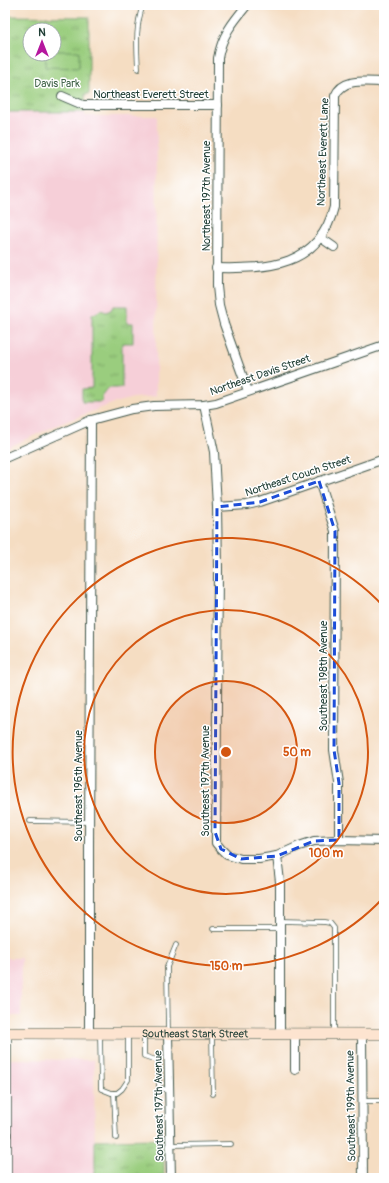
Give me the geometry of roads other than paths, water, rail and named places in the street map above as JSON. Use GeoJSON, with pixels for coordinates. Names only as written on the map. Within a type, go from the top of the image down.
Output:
{"type":"FeatureCollection","features":[{"type":"Feature","properties":{"kind":"main road","name":"Southeast Stark Street"},"geometry":{"type":"LineString","coordinates":[[7,1034],[384,1034]]}},
{"type":"Feature","properties":{"kind":"street","name":"Northeast 197th Avenue"},"geometry":{"type":"LineString","coordinates":[[248,5],[226,32],[221,44],[218,58],[216,268],[219,305],[224,324],[248,391]]}},
{"type":"Feature","properties":{"kind":"street","name":"Northeast Everett Lane"},"geometry":{"type":"LineString","coordinates":[[216,268],[247,269],[280,264],[292,260],[321,238],[331,219],[334,207],[335,96],[337,91],[347,83],[384,82]]}},
{"type":"Feature","properties":{"kind":"street","name":"Northeast Everett Street"},"geometry":{"type":"LineString","coordinates":[[62,96],[83,105],[218,105]]}},
{"type":"Feature","properties":{"kind":"street"},"geometry":{"type":"LineString","coordinates":[[321,238],[334,247]]}},
{"type":"Feature","properties":{"kind":"street","name":"Northeast Davis Street"},"geometry":{"type":"LineString","coordinates":[[5,458],[91,420],[143,407],[204,405],[216,403],[384,345]]}},
{"type":"Feature","properties":{"kind":"street"},"geometry":{"type":"LineString","coordinates":[[204,405],[214,452],[217,507]]}},
{"type":"Feature","properties":{"kind":"street","name":"Southeast 196th Avenue"},"geometry":{"type":"LineString","coordinates":[[91,420],[89,822],[94,1034]]}},
{"type":"Feature","properties":{"kind":"street","name":"Northeast Couch Street"},"geometry":{"type":"LineString","coordinates":[[217,507],[247,505],[260,502],[384,459]]}},
{"type":"Feature","properties":{"kind":"street","name":"Southeast 198th Avenue"},"geometry":{"type":"LineString","coordinates":[[319,481],[335,531],[334,750],[339,783],[339,840]]}},
{"type":"Feature","properties":{"kind":"street","name":"Southeast 197th Avenue"},"geometry":{"type":"LineString","coordinates":[[217,507],[216,843],[226,855],[234,858],[240,859],[277,856]]}},
{"type":"Feature","properties":{"kind":"street"},"geometry":{"type":"LineString","coordinates":[[280,1034],[280,882],[277,856],[314,841],[384,841]]}},
{"type":"Feature","properties":{"kind":"street","name":"Southeast 197th Avenue"},"geometry":{"type":"LineString","coordinates":[[168,1034],[171,1178]]}},
{"type":"Feature","properties":{"kind":"street"},"geometry":{"type":"LineString","coordinates":[[295,1034],[295,1070]]}},
{"type":"Feature","properties":{"kind":"street","name":"Southeast 199th Avenue"},"geometry":{"type":"LineString","coordinates":[[362,1034],[363,1178]]}},
{"type":"Feature","properties":{"kind":"lane"},"geometry":{"type":"LineString","coordinates":[[138,69],[137,28],[138,18],[143,5]]}},
{"type":"Feature","properties":{"kind":"lane"},"geometry":{"type":"LineString","coordinates":[[30,821],[89,822]]}},
{"type":"Feature","properties":{"kind":"lane"},"geometry":{"type":"LineString","coordinates":[[212,929],[324,922],[330,923],[334,928],[334,1034]]}},
{"type":"Feature","properties":{"kind":"lane"},"geometry":{"type":"LineString","coordinates":[[168,1034],[167,967],[176,945]]}},
{"type":"Feature","properties":{"kind":"lane"},"geometry":{"type":"LineString","coordinates":[[7,1034],[9,1178]]}},
{"type":"Feature","properties":{"kind":"lane"},"geometry":{"type":"LineString","coordinates":[[94,1034],[101,1089],[111,1093],[117,1093],[122,1089],[128,1080],[128,1034]]}},
{"type":"Feature","properties":{"kind":"lane"},"geometry":{"type":"LineString","coordinates":[[144,1034],[144,1056],[159,1061],[159,1087],[169,1091]]}},
{"type":"Feature","properties":{"kind":"lane"},"geometry":{"type":"LineString","coordinates":[[212,1034],[213,1094]]}},
{"type":"Feature","properties":{"kind":"lane"},"geometry":{"type":"LineString","coordinates":[[114,1093],[116,1138]]}},
{"type":"Feature","properties":{"kind":"lane"},"geometry":{"type":"LineString","coordinates":[[362,1101],[384,1101]]}},
{"type":"Feature","properties":{"kind":"lane"},"geometry":{"type":"LineString","coordinates":[[171,1145],[231,1144]]}},
{"type":"Feature","properties":{"kind":"park label","name":"Davis Park"},"geometry":{"type":"Point","coordinates":[57,83]}}]}
